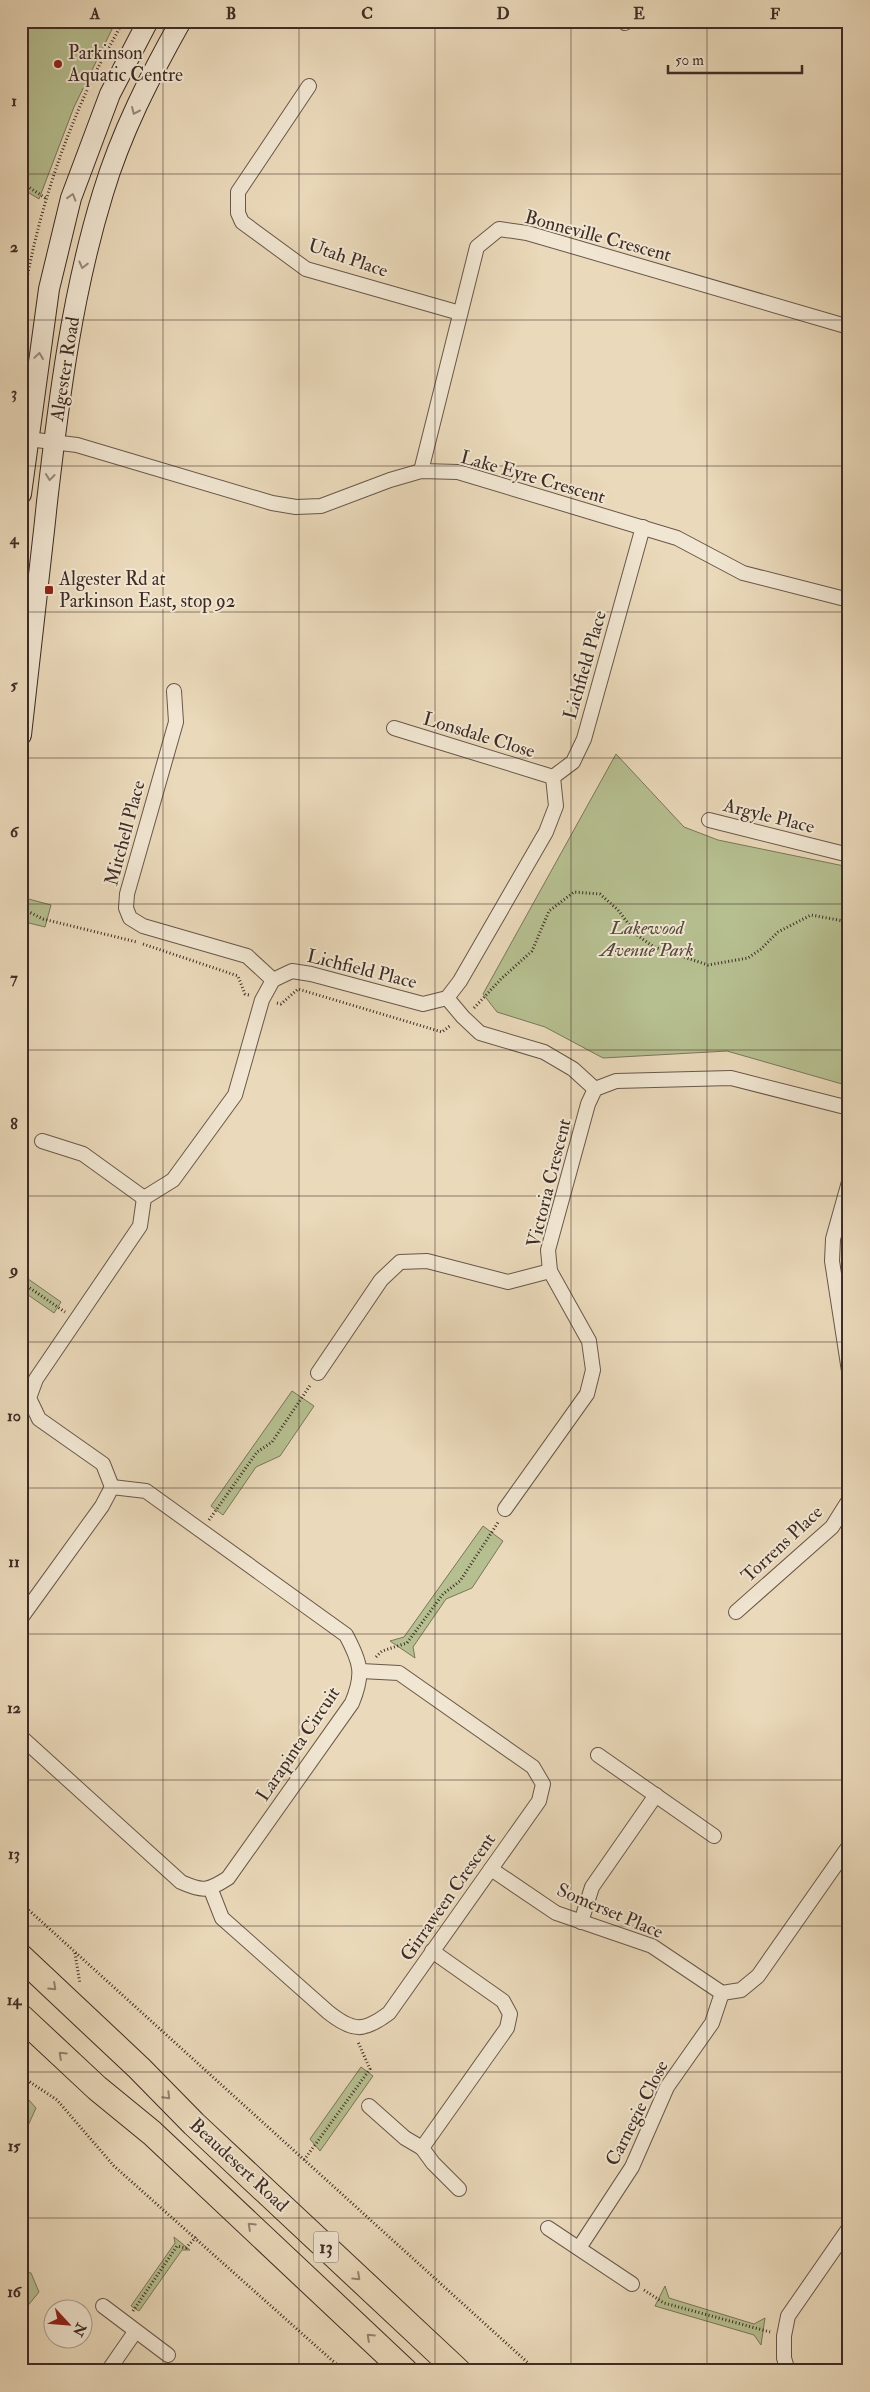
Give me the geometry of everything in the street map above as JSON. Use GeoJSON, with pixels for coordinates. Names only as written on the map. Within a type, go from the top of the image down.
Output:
{"type":"FeatureCollection","features":[{"type":"Feature","properties":{"kind":"highway","name":"Beaudesert Road"},"geometry":{"type":"LineString","coordinates":[[21,1957],[140,2068],[194,2124],[458,2371]]}},
{"type":"Feature","properties":{"kind":"highway","name":"Beaudesert Road"},"geometry":{"type":"LineString","coordinates":[[21,2017],[97,2088],[152,2133],[405,2371]]}},
{"type":"Feature","properties":{"kind":"main road","name":"Algester Road"},"geometry":{"type":"LineString","coordinates":[[21,494],[49,289],[71,198],[110,94],[148,21]]}},
{"type":"Feature","properties":{"kind":"main road","name":"Algester Road"},"geometry":{"type":"LineString","coordinates":[[21,736],[54,441],[69,331],[83,265],[103,192],[127,130],[154,70],[181,21]]}},
{"type":"Feature","properties":{"kind":"street","name":"Utah Place"},"geometry":{"type":"LineString","coordinates":[[309,86],[238,192],[238,213],[242,222],[306,269],[460,312]]}},
{"type":"Feature","properties":{"kind":"street","name":"Bonneville Crescent"},"geometry":{"type":"LineString","coordinates":[[421,471],[477,247],[499,229],[528,233],[849,327]]}},
{"type":"Feature","properties":{"kind":"street","name":"Lake Eyre Crescent"},"geometry":{"type":"LineString","coordinates":[[28,439],[77,445],[272,503],[296,507],[322,506],[390,480],[421,471],[458,472],[677,538],[742,573],[849,600]]}},
{"type":"Feature","properties":{"kind":"street","name":"Lichfield Place"},"geometry":{"type":"LineString","coordinates":[[553,777],[573,762],[584,739],[643,527]]}},
{"type":"Feature","properties":{"kind":"street","name":"Mitchell Place"},"geometry":{"type":"LineString","coordinates":[[174,691],[176,722],[127,894],[126,908],[130,918],[143,926],[247,956],[273,980]]}},
{"type":"Feature","properties":{"kind":"street","name":"Lonsdale Close"},"geometry":{"type":"LineString","coordinates":[[394,728],[553,777]]}},
{"type":"Feature","properties":{"kind":"street"},"geometry":{"type":"LineString","coordinates":[[553,777],[556,806],[546,832],[460,981],[447,998],[463,1018],[480,1033],[544,1052],[573,1069],[595,1089],[616,1081],[731,1078],[849,1108]]}},
{"type":"Feature","properties":{"kind":"street","name":"Argyle Place"},"geometry":{"type":"LineString","coordinates":[[709,820],[849,856]]}},
{"type":"Feature","properties":{"kind":"street","name":"Lichfield Place"},"geometry":{"type":"LineString","coordinates":[[273,980],[292,971],[423,1004],[447,998]]}},
{"type":"Feature","properties":{"kind":"street"},"geometry":{"type":"LineString","coordinates":[[144,1198],[173,1180],[235,1095],[262,1000],[273,980]]}},
{"type":"Feature","properties":{"kind":"street","name":"Victoria Crescent"},"geometry":{"type":"LineString","coordinates":[[505,1509],[587,1394],[594,1370],[589,1341],[550,1271],[548,1250],[588,1104],[595,1089]]}},
{"type":"Feature","properties":{"kind":"street"},"geometry":{"type":"LineString","coordinates":[[42,1141],[83,1154],[144,1198]]}},
{"type":"Feature","properties":{"kind":"street"},"geometry":{"type":"LineString","coordinates":[[849,1182],[833,1239],[832,1261],[849,1371]]}},
{"type":"Feature","properties":{"kind":"street"},"geometry":{"type":"LineString","coordinates":[[21,1618],[102,1506],[112,1486],[103,1464],[39,1419],[29,1398],[36,1379],[140,1226],[144,1198]]}},
{"type":"Feature","properties":{"kind":"street"},"geometry":{"type":"LineString","coordinates":[[318,1373],[381,1280],[400,1262],[427,1261],[508,1282],[550,1271]]}},
{"type":"Feature","properties":{"kind":"street"},"geometry":{"type":"LineString","coordinates":[[112,1486],[146,1491],[346,1635],[367,1671]]}},
{"type":"Feature","properties":{"kind":"street","name":"Torrens Place"},"geometry":{"type":"LineString","coordinates":[[736,1612],[832,1527],[849,1500]]}},
{"type":"Feature","properties":{"kind":"street","name":"Girraween Crescent"},"geometry":{"type":"LineString","coordinates":[[211,1890],[222,1918],[328,2012],[342,2022],[356,2028],[374,2025],[389,2013],[492,1869],[539,1801],[543,1784],[533,1767],[399,1673],[367,1671]]}},
{"type":"Feature","properties":{"kind":"street","name":"Larapinta Circuit"},"geometry":{"type":"LineString","coordinates":[[211,1890],[228,1878],[352,1703],[367,1671]]}},
{"type":"Feature","properties":{"kind":"street"},"geometry":{"type":"LineString","coordinates":[[21,1737],[181,1882],[195,1888],[211,1890]]}},
{"type":"Feature","properties":{"kind":"street"},"geometry":{"type":"LineString","coordinates":[[598,1754],[714,1836]]}},
{"type":"Feature","properties":{"kind":"street"},"geometry":{"type":"LineString","coordinates":[[581,1922],[592,1886],[656,1795]]}},
{"type":"Feature","properties":{"kind":"street"},"geometry":{"type":"LineString","coordinates":[[722,1993],[741,1990],[758,1976],[849,1846]]}},
{"type":"Feature","properties":{"kind":"street","name":"Somerset Place"},"geometry":{"type":"LineString","coordinates":[[492,1869],[556,1913],[642,1940],[722,1993]]}},
{"type":"Feature","properties":{"kind":"street"},"geometry":{"type":"LineString","coordinates":[[422,2148],[507,2028],[510,2014],[503,2000],[432,1952]]}},
{"type":"Feature","properties":{"kind":"street","name":"Carnegie Close"},"geometry":{"type":"LineString","coordinates":[[579,2248],[632,2167],[667,2087],[712,2023],[722,1993]]}},
{"type":"Feature","properties":{"kind":"street"},"geometry":{"type":"LineString","coordinates":[[369,2106],[405,2138],[422,2148],[433,2163],[459,2190]]}},
{"type":"Feature","properties":{"kind":"street"},"geometry":{"type":"LineString","coordinates":[[548,2228],[632,2284]]}},
{"type":"Feature","properties":{"kind":"street"},"geometry":{"type":"LineString","coordinates":[[788,2371],[784,2358],[784,2336],[788,2316],[849,2228]]}},
{"type":"Feature","properties":{"kind":"street"},"geometry":{"type":"LineString","coordinates":[[103,2306],[168,2355]]}},
{"type":"Feature","properties":{"kind":"street"},"geometry":{"type":"LineString","coordinates":[[108,2371],[130,2328]]}},
{"type":"Feature","properties":{"kind":"path"},"geometry":{"type":"LineString","coordinates":[[21,182],[47,199]]}},
{"type":"Feature","properties":{"kind":"path"},"geometry":{"type":"LineString","coordinates":[[463,1018],[532,952],[550,911],[574,892],[600,894],[618,910],[637,935],[654,947],[708,965],[748,958],[761,949],[778,932],[811,915],[849,922]]}},
{"type":"Feature","properties":{"kind":"path"},"geometry":{"type":"LineString","coordinates":[[21,1282],[76,1320]]}},
{"type":"Feature","properties":{"kind":"path"},"geometry":{"type":"LineString","coordinates":[[201,1531],[257,1452],[272,1442],[318,1373]]}},
{"type":"Feature","properties":{"kind":"path"},"geometry":{"type":"LineString","coordinates":[[367,1671],[374,1658],[382,1651],[407,1643],[443,1594],[460,1581],[496,1528],[505,1509]]}},
{"type":"Feature","properties":{"kind":"path"},"geometry":{"type":"LineString","coordinates":[[21,1902],[537,2371]]}},
{"type":"Feature","properties":{"kind":"path"},"geometry":{"type":"LineString","coordinates":[[304,2160],[370,2069],[358,2041],[364,2040]]}},
{"type":"Feature","properties":{"kind":"path"},"geometry":{"type":"LineString","coordinates":[[21,2076],[57,2100],[114,2166],[196,2237],[344,2371]]}},
{"type":"Feature","properties":{"kind":"path"},"geometry":{"type":"LineString","coordinates":[[130,2328],[177,2246],[186,2248],[196,2237]]}},
{"type":"Feature","properties":{"kind":"path"},"geometry":{"type":"LineString","coordinates":[[632,2284],[664,2303],[784,2336]]}},
{"type":"Feature","properties":{"kind":"path"},"geometry":{"type":"LineString","coordinates":[[332,2371],[337,2364]]}},
{"type":"Feature","properties":{"kind":"green space","name":"Parkinson Aquatic Centre"},"geometry":{"type":"Polygon","coordinates":[[[21,21],[116,21],[74,107],[39,199],[21,188],[21,21]]]}},
{"type":"Feature","properties":{"kind":"green space","name":"Lakewood Avenue Park"},"geometry":{"type":"Polygon","coordinates":[[[616,754],[684,827],[718,840],[849,867],[849,1086],[727,1051],[603,1058],[545,1027],[497,1012],[483,994],[616,754]]]}},
{"type":"Feature","properties":{"kind":"green space"},"geometry":{"type":"Polygon","coordinates":[[[21,897],[51,905],[45,927],[21,921],[21,897]]]}},
{"type":"Feature","properties":{"kind":"green space"},"geometry":{"type":"Polygon","coordinates":[[[21,1274],[61,1302],[54,1313],[21,1290],[21,1274]]]}},
{"type":"Feature","properties":{"kind":"green space"},"geometry":{"type":"Polygon","coordinates":[[[292,1391],[314,1406],[280,1456],[256,1467],[223,1515],[211,1506],[292,1391]]]}},
{"type":"Feature","properties":{"kind":"green space"},"geometry":{"type":"Polygon","coordinates":[[[483,1526],[503,1541],[472,1588],[446,1599],[413,1647],[415,1658],[390,1641],[404,1637],[483,1526]]]}},
{"type":"Feature","properties":{"kind":"green space"},"geometry":{"type":"Polygon","coordinates":[[[361,2067],[373,2076],[320,2151],[310,2139],[361,2067]]]}},
{"type":"Feature","properties":{"kind":"green space"},"geometry":{"type":"Polygon","coordinates":[[[21,2091],[36,2108],[21,2141],[21,2091]]]}},
{"type":"Feature","properties":{"kind":"green space"},"geometry":{"type":"Polygon","coordinates":[[[174,2237],[190,2250],[182,2250],[139,2311],[131,2306],[175,2243],[174,2237]]]}},
{"type":"Feature","properties":{"kind":"green space"},"geometry":{"type":"Polygon","coordinates":[[[21,2271],[31,2273],[39,2292],[21,2314],[21,2271]]]}},
{"type":"Feature","properties":{"kind":"green space"},"geometry":{"type":"Polygon","coordinates":[[[665,2286],[669,2298],[754,2324],[765,2318],[761,2345],[754,2335],[655,2306],[665,2286]]]}},
{"type":"Feature","properties":{"kind":"place","name":"Parkinson Aquatic Centre"},"geometry":{"type":"Point","coordinates":[58,64]}},
{"type":"Feature","properties":{"kind":"place","name":"Algester Rd at Parkinson East, stop 92"},"geometry":{"type":"Point","coordinates":[49,590]}}]}
